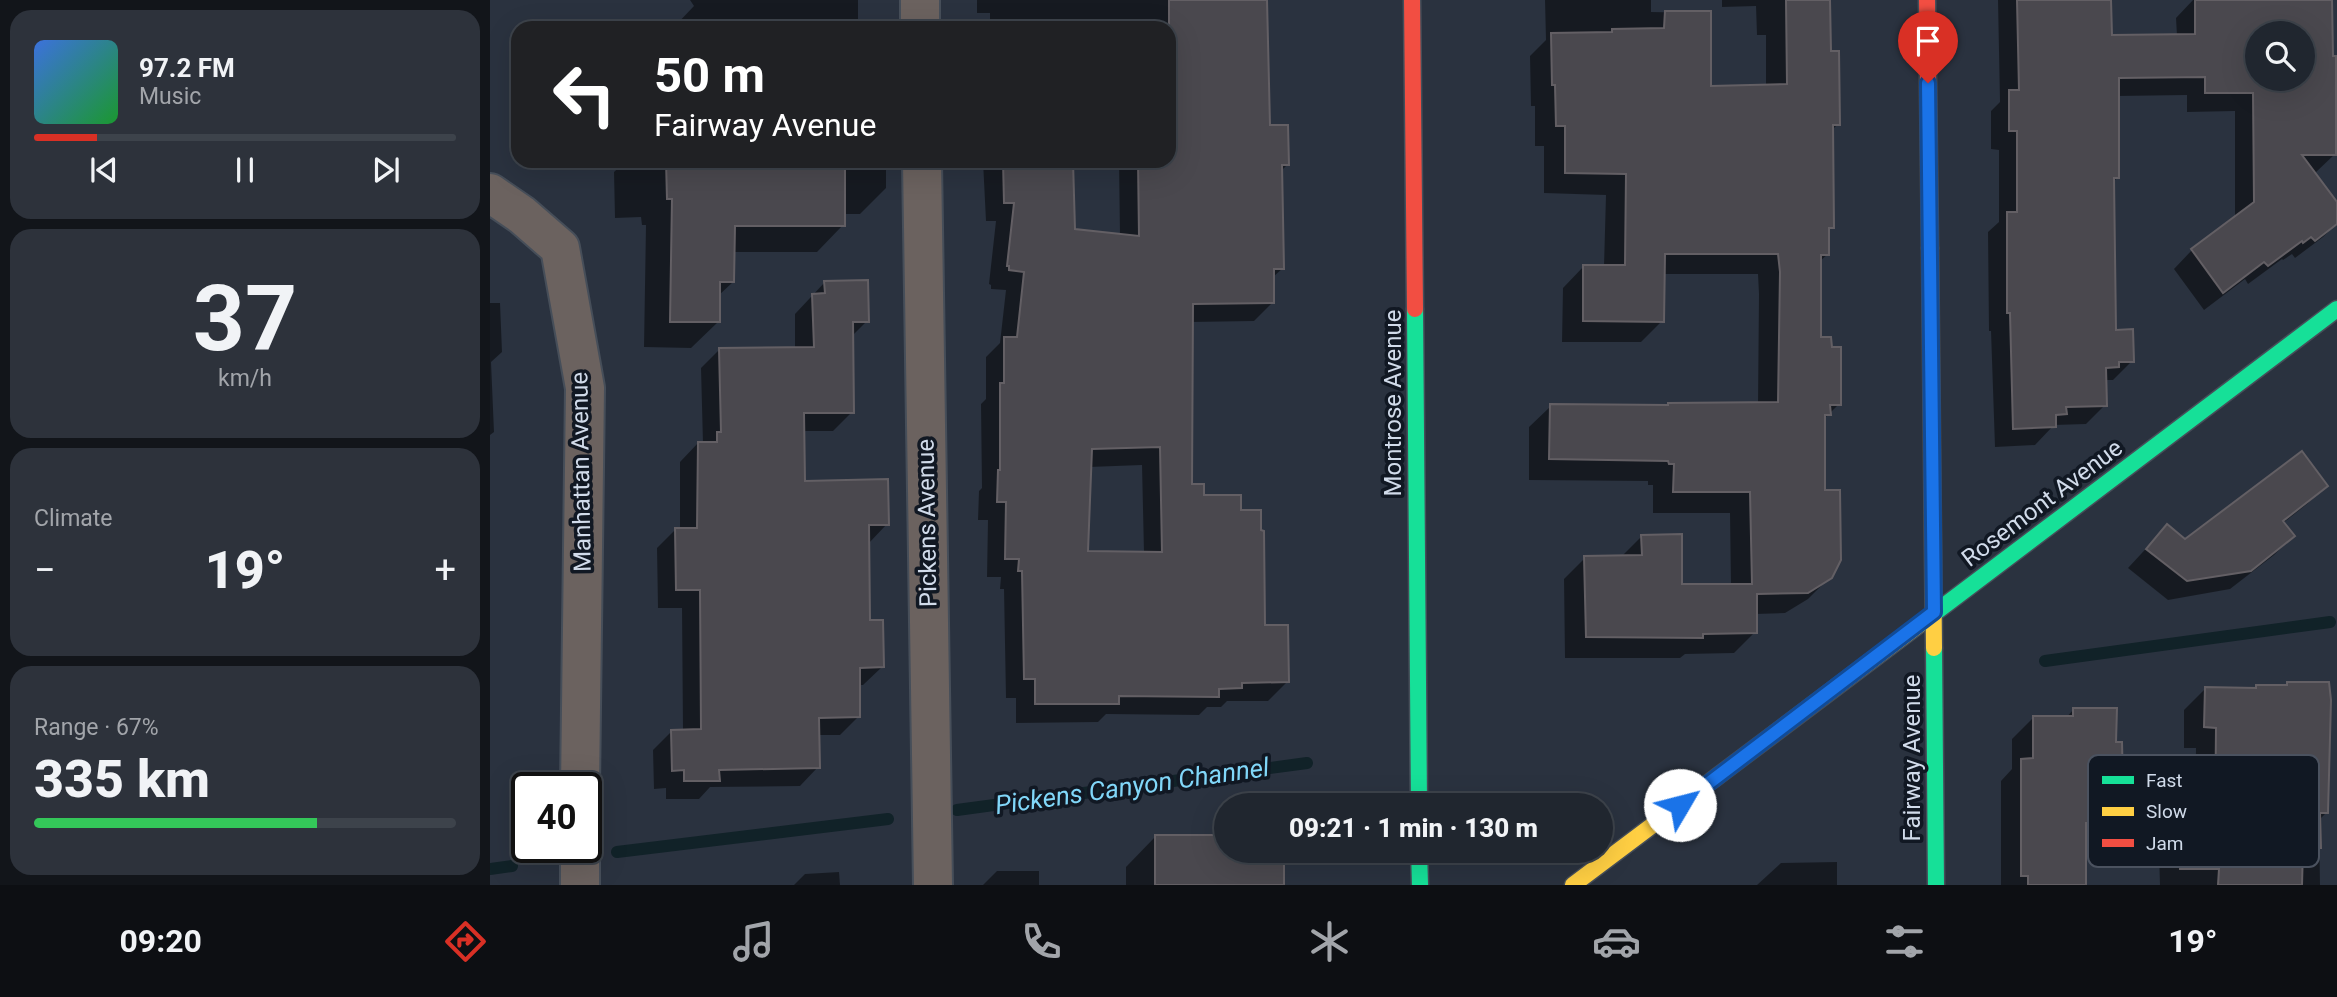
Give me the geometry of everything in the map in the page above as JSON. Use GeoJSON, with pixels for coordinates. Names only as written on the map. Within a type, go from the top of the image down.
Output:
{"type":"FeatureCollection","features":[{"type":"Feature","properties":{"kind":"street"},"geometry":{"type":"LineString","coordinates":[[920,0],[920,21]]}},
{"type":"Feature","properties":{"kind":"street","name":"Montrose Avenue"},"geometry":{"type":"LineString","coordinates":[[1412,0],[1419,793]]}},
{"type":"Feature","properties":{"kind":"street","name":"Fairway Avenue"},"geometry":{"type":"LineString","coordinates":[[1927,0],[1936,885]]}},
{"type":"Feature","properties":{"kind":"street","name":"Pickens Avenue"},"geometry":{"type":"LineString","coordinates":[[922,168],[933,885]]}},
{"type":"Feature","properties":{"kind":"street","name":"Manhattan Avenue"},"geometry":{"type":"LineString","coordinates":[[490,193],[522,215],[560,248],[585,388],[580,772]]}},
{"type":"Feature","properties":{"kind":"street","name":"Rosemont Avenue"},"geometry":{"type":"LineString","coordinates":[[1573,885],[2337,309]]}},
{"type":"Feature","properties":{"kind":"street"},"geometry":{"type":"LineString","coordinates":[[580,863],[580,885]]}},
{"type":"Feature","properties":{"kind":"street"},"geometry":{"type":"LineString","coordinates":[[1419,863],[1420,885]]}},
{"type":"Feature","properties":{"kind":"building"},"geometry":{"type":"Polygon","coordinates":[[[1169,0],[1267,0],[1270,125],[1288,125],[1289,165],[1282,165],[1284,269],[1274,269],[1274,303],[1193,304],[1192,484],[1204,484],[1204,495],[1241,495],[1241,510],[1261,510],[1261,530],[1264,531],[1265,625],[1288,625],[1289,682],[1242,683],[1242,688],[1219,689],[1219,697],[1119,696],[1119,704],[1035,704],[1035,679],[1024,679],[1022,571],[1018,571],[1019,559],[1005,559],[1006,502],[997,502],[1004,337],[1017,337],[1024,272],[1009,270],[1007,266],[1014,203],[1004,203],[1003,168],[1073,168],[1075,229],[1139,236],[1138,168],[1176,168],[1176,21],[1169,21],[1169,0]],[[1160,447],[1092,449],[1088,551],[1162,552],[1160,447]]]}},
{"type":"Feature","properties":{"kind":"building"},"geometry":{"type":"Polygon","coordinates":[[[1786,0],[1830,0],[1831,51],[1839,51],[1840,125],[1833,125],[1834,228],[1829,228],[1829,255],[1821,255],[1821,337],[1831,337],[1832,347],[1841,347],[1841,405],[1830,405],[1831,415],[1825,415],[1825,490],[1840,490],[1841,560],[1832,578],[1808,593],[1757,594],[1757,633],[1703,634],[1703,638],[1586,637],[1584,556],[1642,555],[1641,535],[1682,534],[1682,584],[1752,584],[1750,492],[1673,492],[1674,464],[1669,464],[1668,461],[1549,459],[1550,404],[1778,402],[1780,272],[1778,254],[1665,254],[1664,322],[1583,321],[1583,265],[1625,265],[1626,174],[1565,173],[1565,126],[1556,126],[1551,33],[1664,28],[1665,11],[1711,11],[1711,86],[1787,84],[1786,0]]]}},
{"type":"Feature","properties":{"kind":"building"},"geometry":{"type":"Polygon","coordinates":[[[2017,0],[2111,0],[2112,35],[2195,34],[2195,0],[2332,0],[2333,56],[2336,56],[2336,155],[2302,155],[2337,202],[2337,224],[2315,241],[2311,237],[2303,243],[2302,241],[2268,266],[2264,262],[2223,293],[2191,249],[2254,202],[2253,93],[2205,93],[2205,77],[2119,78],[2119,178],[2114,178],[2116,330],[2133,329],[2134,362],[2119,362],[2119,367],[2106,368],[2107,406],[2066,407],[2067,414],[2056,415],[2056,427],[2013,429],[2010,313],[2007,313],[2007,212],[2017,212],[2017,131],[2009,131],[2009,90],[2019,90],[2017,0]]]}},
{"type":"Feature","properties":{"kind":"building"},"geometry":{"type":"Polygon","coordinates":[[[666,168],[845,168],[845,226],[735,226],[734,282],[720,282],[720,322],[670,322],[672,199],[667,199],[666,168]]]}},
{"type":"Feature","properties":{"kind":"building"},"geometry":{"type":"Polygon","coordinates":[[[868,280],[869,322],[853,322],[854,413],[804,413],[805,481],[888,479],[889,525],[869,525],[870,620],[883,620],[884,667],[860,668],[860,717],[819,718],[820,768],[719,770],[720,781],[684,781],[684,770],[672,771],[671,730],[701,729],[700,590],[676,590],[675,528],[697,528],[698,442],[717,442],[717,432],[721,432],[719,348],[814,347],[812,294],[825,293],[824,281],[868,280]]]}},
{"type":"Feature","properties":{"kind":"building"},"geometry":{"type":"Polygon","coordinates":[[[2302,451],[2328,486],[2283,521],[2295,536],[2251,571],[2187,581],[2146,549],[2167,524],[2185,539],[2302,451]]]}},
{"type":"Feature","properties":{"kind":"building"},"geometry":{"type":"Polygon","coordinates":[[[2287,682],[2329,682],[2331,700],[2328,813],[2320,813],[2321,848],[2319,848],[2319,755],[2216,755],[2216,728],[2204,727],[2205,687],[2256,688],[2256,685],[2287,685],[2287,682]]]}},
{"type":"Feature","properties":{"kind":"building"},"geometry":{"type":"Polygon","coordinates":[[[2073,708],[2117,708],[2116,742],[2122,742],[2122,755],[2088,755],[2086,885],[2028,885],[2028,876],[2021,876],[2021,759],[2033,758],[2033,716],[2073,716],[2073,708]]]}},
{"type":"Feature","properties":{"kind":"building"},"geometry":{"type":"Polygon","coordinates":[[[1155,835],[1214,835],[1214,863],[1284,863],[1284,885],[1155,885],[1155,835]]]}},
{"type":"Feature","properties":{"kind":"building"},"geometry":{"type":"Polygon","coordinates":[[[2302,867],[2302,885],[2218,885],[2219,869],[2180,869],[2302,867]]]}},
{"type":"Feature","properties":{"kind":"waterway","name":"Pickens Canyon Channel"},"geometry":{"type":"LineString","coordinates":[[2045,661],[2330,622]]}},
{"type":"Feature","properties":{"kind":"waterway","name":"Pickens Canyon Channel"},"geometry":{"type":"LineString","coordinates":[[957,810],[1307,763]]}},
{"type":"Feature","properties":{"kind":"waterway","name":"Pickens Canyon Channel"},"geometry":{"type":"LineString","coordinates":[[617,852],[888,819]]}},
{"type":"Feature","properties":{"kind":"waterway","name":"Pickens Canyon Channel"},"geometry":{"type":"LineString","coordinates":[[490,869],[512,866]]}},
{"type":"Feature","properties":{"kind":"traffic: fast"},"geometry":{"type":"LineString","coordinates":[[1415,309],[1419,793]]}},
{"type":"Feature","properties":{"kind":"traffic: fast"},"geometry":{"type":"LineString","coordinates":[[1920,624],[2337,309]]}},
{"type":"Feature","properties":{"kind":"traffic: fast"},"geometry":{"type":"LineString","coordinates":[[1934,648],[1936,885]]}},
{"type":"Feature","properties":{"kind":"traffic: fast"},"geometry":{"type":"LineString","coordinates":[[1419,863],[1420,885]]}},
{"type":"Feature","properties":{"kind":"traffic: slow"},"geometry":{"type":"LineString","coordinates":[[1930,248],[1934,648]]}},
{"type":"Feature","properties":{"kind":"traffic: slow"},"geometry":{"type":"LineString","coordinates":[[1573,885],[1920,624]]}},
{"type":"Feature","properties":{"kind":"traffic: jam"},"geometry":{"type":"LineString","coordinates":[[1412,0],[1415,309]]}},
{"type":"Feature","properties":{"kind":"traffic: jam"},"geometry":{"type":"LineString","coordinates":[[1927,0],[1930,248]]}},
{"type":"Feature","properties":{"kind":"route"},"geometry":{"type":"LineString","coordinates":[[1680,805],[1934,612],[1928,83]]}}]}
